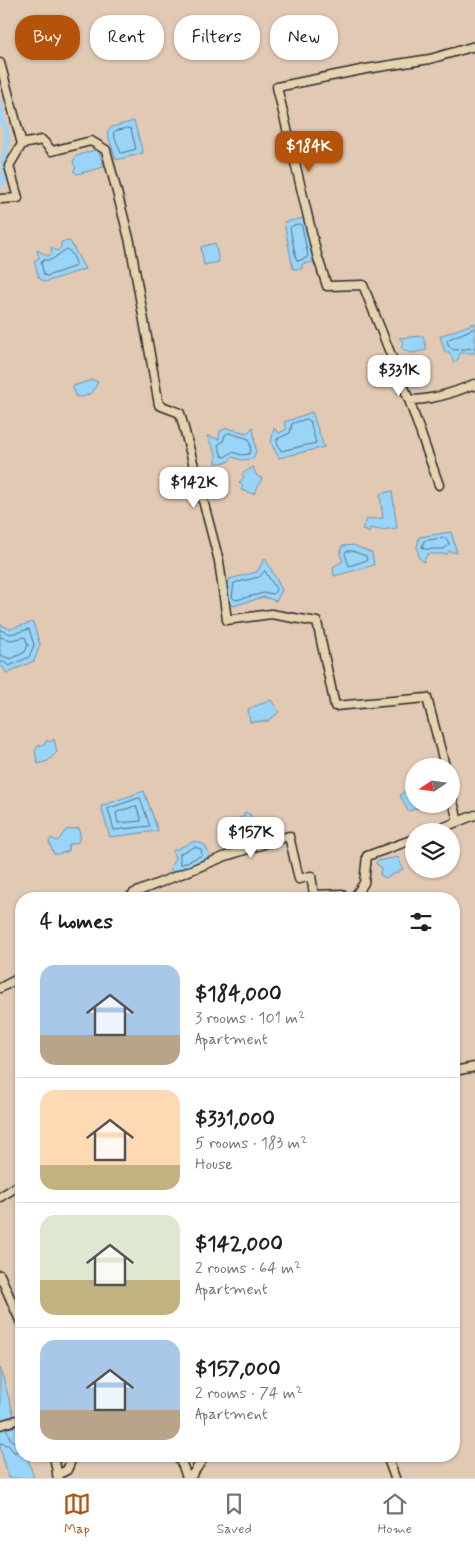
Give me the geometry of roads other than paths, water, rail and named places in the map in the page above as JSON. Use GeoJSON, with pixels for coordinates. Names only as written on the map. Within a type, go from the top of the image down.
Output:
{"type":"FeatureCollection","features":[{"type":"Feature","properties":{"kind":"street"},"geometry":{"type":"LineString","coordinates":[[439,485],[410,400],[364,285],[327,286],[317,255],[276,87],[366,68],[430,59],[475,46]]}},
{"type":"Feature","properties":{"kind":"street"},"geometry":{"type":"LineString","coordinates":[[0,63],[22,144],[9,166],[18,198],[0,199]]}},
{"type":"Feature","properties":{"kind":"street"},"geometry":{"type":"LineString","coordinates":[[22,144],[42,140],[52,151],[90,142],[106,150],[130,242],[159,405],[180,413],[219,561],[227,620],[271,614],[318,622],[336,706],[427,698],[442,758]]}},
{"type":"Feature","properties":{"kind":"street"},"geometry":{"type":"LineString","coordinates":[[410,400],[419,400],[457,392],[474,384],[475,386]]}},
{"type":"Feature","properties":{"kind":"street"},"geometry":{"type":"LineString","coordinates":[[456,813],[458,822],[475,815]]}},
{"type":"Feature","properties":{"kind":"street"},"geometry":{"type":"LineString","coordinates":[[136,892],[226,856],[289,836],[299,879],[311,876],[314,892]]}},
{"type":"Feature","properties":{"kind":"street"},"geometry":{"type":"LineString","coordinates":[[358,892],[364,883],[367,856],[405,842]]}},
{"type":"Feature","properties":{"kind":"street"},"geometry":{"type":"LineString","coordinates":[[0,988],[15,980]]}},
{"type":"Feature","properties":{"kind":"street"},"geometry":{"type":"LineString","coordinates":[[460,1070],[475,1067]]}},
{"type":"Feature","properties":{"kind":"street"},"geometry":{"type":"LineString","coordinates":[[0,1197],[15,1188]]}},
{"type":"Feature","properties":{"kind":"street"},"geometry":{"type":"LineString","coordinates":[[0,1276],[15,1311]]}},
{"type":"Feature","properties":{"kind":"street"},"geometry":{"type":"LineString","coordinates":[[0,1425],[15,1421]]}},
{"type":"Feature","properties":{"kind":"street"},"geometry":{"type":"LineString","coordinates":[[55,1462],[57,1476],[67,1470],[70,1462]]}},
{"type":"Feature","properties":{"kind":"street"},"geometry":{"type":"LineString","coordinates":[[181,1462],[188,1478]]}},
{"type":"Feature","properties":{"kind":"street"},"geometry":{"type":"LineString","coordinates":[[188,1478],[200,1462]]}},
{"type":"Feature","properties":{"kind":"street"},"geometry":{"type":"LineString","coordinates":[[390,1462],[394,1478]]}},
{"type":"Feature","properties":{"kind":"water"},"geometry":{"type":"Polygon","coordinates":[[[134,121],[143,153],[116,160],[107,132],[112,127],[134,121]]]}},
{"type":"Feature","properties":{"kind":"water"},"geometry":{"type":"Polygon","coordinates":[[[98,149],[104,167],[77,174],[73,171],[76,168],[73,162],[76,156],[98,149]]]}},
{"type":"Feature","properties":{"kind":"water"},"geometry":{"type":"Polygon","coordinates":[[[305,218],[314,262],[302,264],[302,269],[293,269],[284,222],[305,218]]]}},
{"type":"Feature","properties":{"kind":"water"},"geometry":{"type":"Polygon","coordinates":[[[70,241],[85,269],[45,282],[39,278],[34,261],[39,258],[37,250],[48,256],[52,253],[51,247],[57,251],[61,247],[61,242],[70,241]]]}},
{"type":"Feature","properties":{"kind":"water"},"geometry":{"type":"Polygon","coordinates":[[[215,243],[219,262],[204,265],[201,247],[215,243]]]}},
{"type":"Feature","properties":{"kind":"water"},"geometry":{"type":"Polygon","coordinates":[[[475,323],[475,353],[460,353],[454,363],[449,352],[445,352],[440,336],[475,323]]]}},
{"type":"Feature","properties":{"kind":"water"},"geometry":{"type":"Polygon","coordinates":[[[423,336],[427,350],[412,353],[405,351],[401,347],[403,342],[399,338],[423,336]]]}},
{"type":"Feature","properties":{"kind":"water"},"geometry":{"type":"Polygon","coordinates":[[[92,380],[98,382],[92,393],[82,397],[75,396],[73,386],[92,380]]]}},
{"type":"Feature","properties":{"kind":"water"},"geometry":{"type":"Polygon","coordinates":[[[312,412],[324,447],[279,458],[271,443],[274,428],[279,433],[287,429],[284,422],[312,412]]]}},
{"type":"Feature","properties":{"kind":"water"},"geometry":{"type":"Polygon","coordinates":[[[253,427],[256,451],[253,459],[242,460],[232,457],[228,462],[216,463],[216,454],[207,436],[219,439],[220,431],[227,428],[247,433],[253,427]]]}},
{"type":"Feature","properties":{"kind":"water"},"geometry":{"type":"Polygon","coordinates":[[[253,467],[257,476],[262,478],[254,494],[241,490],[243,486],[239,483],[244,477],[242,474],[253,467]]]}},
{"type":"Feature","properties":{"kind":"water"},"geometry":{"type":"Polygon","coordinates":[[[392,491],[397,528],[380,530],[370,528],[369,533],[362,529],[367,519],[383,518],[380,494],[392,491]]]}},
{"type":"Feature","properties":{"kind":"water"},"geometry":{"type":"Polygon","coordinates":[[[451,532],[457,553],[449,551],[447,554],[427,554],[424,562],[419,558],[417,547],[419,537],[451,532]]]}},
{"type":"Feature","properties":{"kind":"water"},"geometry":{"type":"Polygon","coordinates":[[[353,545],[372,553],[374,565],[334,576],[333,567],[343,561],[340,554],[342,546],[353,545]]]}},
{"type":"Feature","properties":{"kind":"water"},"geometry":{"type":"Polygon","coordinates":[[[265,558],[282,590],[276,601],[264,597],[233,606],[227,599],[229,579],[257,572],[265,558]]]}},
{"type":"Feature","properties":{"kind":"water"},"geometry":{"type":"Polygon","coordinates":[[[33,622],[40,645],[34,661],[6,673],[2,666],[0,666],[0,624],[10,629],[33,622]]]}},
{"type":"Feature","properties":{"kind":"water"},"geometry":{"type":"Polygon","coordinates":[[[271,700],[279,712],[268,721],[250,722],[248,709],[271,700]]]}},
{"type":"Feature","properties":{"kind":"water"},"geometry":{"type":"Polygon","coordinates":[[[54,739],[57,752],[48,761],[38,764],[35,751],[38,746],[45,744],[47,740],[51,742],[54,739]]]}},
{"type":"Feature","properties":{"kind":"water"},"geometry":{"type":"Polygon","coordinates":[[[144,791],[158,831],[110,837],[101,806],[144,791]]]}},
{"type":"Feature","properties":{"kind":"water"},"geometry":{"type":"Polygon","coordinates":[[[405,791],[405,805],[400,795],[405,791]]]}},
{"type":"Feature","properties":{"kind":"water"},"geometry":{"type":"Polygon","coordinates":[[[245,812],[251,815],[248,825],[255,835],[247,840],[243,836],[227,840],[222,833],[221,824],[243,817],[245,812]]]}},
{"type":"Feature","properties":{"kind":"water"},"geometry":{"type":"Polygon","coordinates":[[[79,828],[80,836],[78,842],[68,845],[69,851],[54,854],[49,842],[51,838],[58,841],[66,830],[79,828]]]}},
{"type":"Feature","properties":{"kind":"water"},"geometry":{"type":"Polygon","coordinates":[[[195,841],[205,845],[210,857],[175,873],[170,869],[175,858],[172,851],[195,841]]]}},
{"type":"Feature","properties":{"kind":"water"},"geometry":{"type":"Polygon","coordinates":[[[398,857],[403,869],[386,878],[380,875],[381,867],[376,864],[377,861],[398,857]]]}},
{"type":"Feature","properties":{"kind":"water"},"geometry":{"type":"Polygon","coordinates":[[[0,1368],[15,1419],[15,1462],[29,1462],[34,1478],[8,1478],[0,1447],[0,1368]]]}},
{"type":"Feature","properties":{"kind":"waterway"},"geometry":{"type":"LineString","coordinates":[[0,103],[2,121],[7,134],[4,158],[5,176],[0,187]]}}]}
